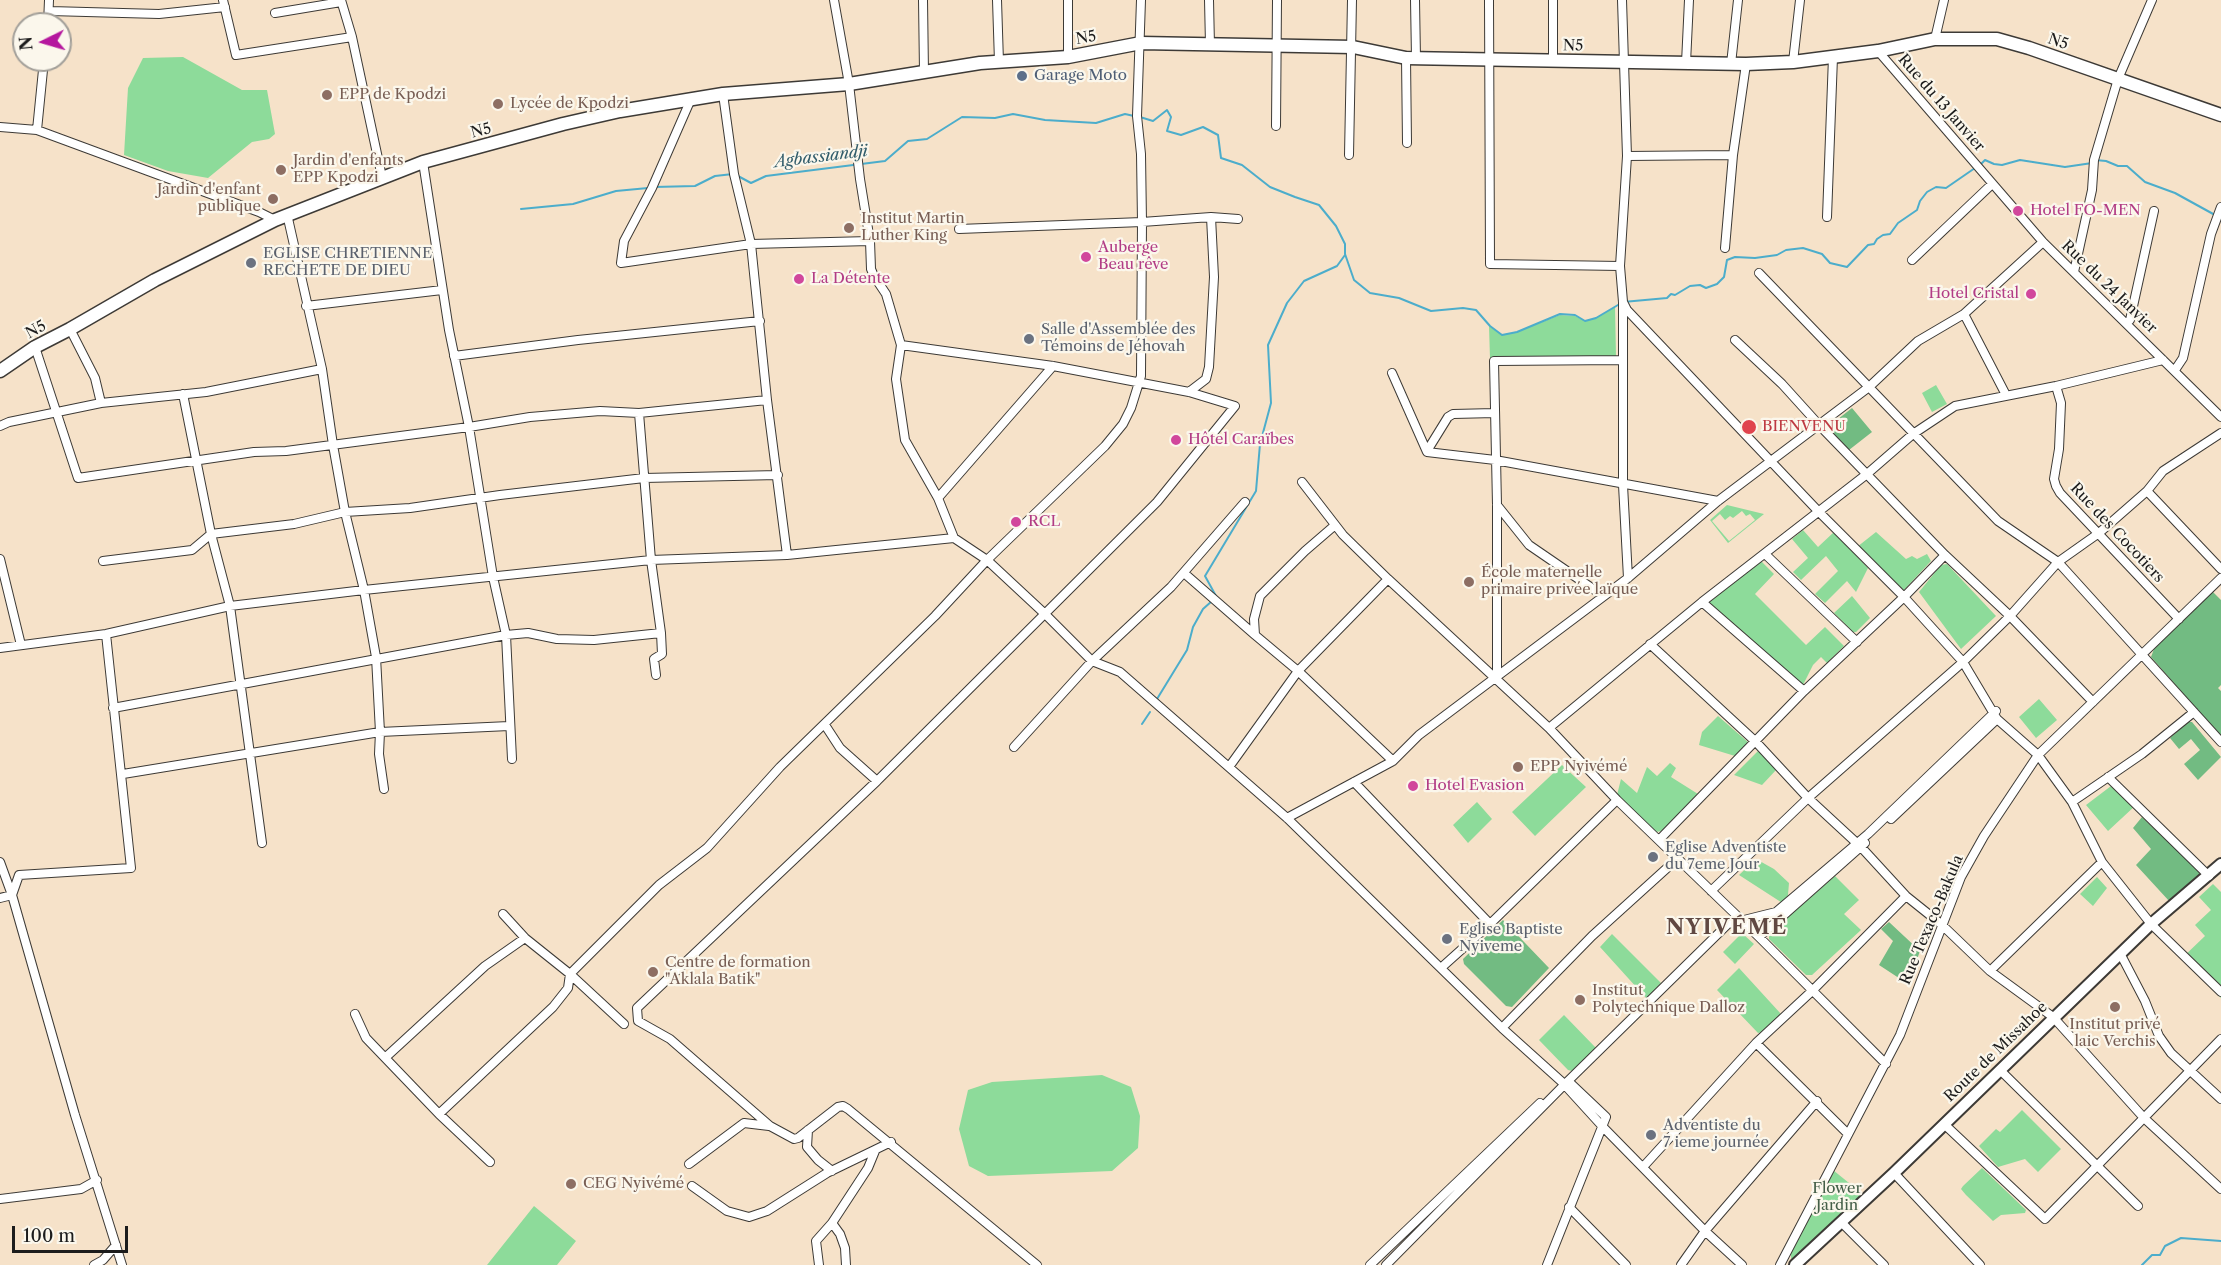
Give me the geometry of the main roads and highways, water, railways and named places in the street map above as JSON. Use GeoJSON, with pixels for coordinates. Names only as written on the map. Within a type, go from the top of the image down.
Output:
{"type":"FeatureCollection","features":[{"type":"Feature","properties":{"kind":"main road","name":"N5"},"geometry":{"type":"LineString","coordinates":[[0,371],[35,346],[70,329],[155,280],[287,214],[423,162],[562,124],[691,99],[723,94],[849,84],[999,62],[1068,57],[1141,44],[1353,46],[1411,58],[1746,64],[1833,57],[1878,51],[1935,39],[1997,39],[2221,115]]}},
{"type":"Feature","properties":{"kind":"main road","name":"Route de Missahoe"},"geometry":{"type":"LineString","coordinates":[[1795,1265],[1894,1173],[2151,924],[2221,864]]}},
{"type":"Feature","properties":{"kind":"waterway","name":"Agbassiandji"},"geometry":{"type":"LineString","coordinates":[[1140,117],[1153,121],[1167,110],[1171,117],[1167,131],[1181,135],[1203,127],[1218,135],[1221,158],[1242,165],[1270,187],[1319,205],[1336,226],[1345,244],[1345,254],[1354,280],[1370,293],[1399,298],[1431,311],[1463,308],[1476,310],[1490,326],[1502,335],[1517,332],[1560,314],[1575,315],[1585,321],[1596,318],[1623,302],[1667,298],[1690,286],[1700,285],[1706,288],[1717,284],[1724,277],[1727,260],[1735,257],[1755,258],[1803,248],[1822,254],[1830,263],[1847,267],[1868,245],[1874,244],[1883,235],[1890,234],[1898,223],[1917,210],[1927,192],[1936,187],[1946,188],[1975,168]]}},
{"type":"Feature","properties":{"kind":"waterway","name":"Agbassiandji"},"geometry":{"type":"LineString","coordinates":[[738,176],[751,183],[766,176],[885,161],[908,141],[927,139],[962,117],[995,118],[1013,114],[1045,120],[1096,123],[1125,114],[1134,116]]}},
{"type":"Feature","properties":{"kind":"waterway","name":"Agbassiandji"},"geometry":{"type":"LineString","coordinates":[[1980,165],[1985,160],[2002,165],[2020,160],[2065,167],[2092,163]]}},
{"type":"Feature","properties":{"kind":"waterway","name":"Agbassiandji"},"geometry":{"type":"LineString","coordinates":[[2095,160],[2127,166],[2145,182],[2175,193],[2215,215]]}},
{"type":"Feature","properties":{"kind":"waterway","name":"Agbassiandji"},"geometry":{"type":"LineString","coordinates":[[654,187],[695,186],[715,176],[733,174]]}},
{"type":"Feature","properties":{"kind":"waterway","name":"Agbassiandji"},"geometry":{"type":"LineString","coordinates":[[521,209],[573,204],[616,191],[648,188]]}},
{"type":"Feature","properties":{"kind":"waterway"},"geometry":{"type":"LineString","coordinates":[[1216,596],[1205,576],[1256,491],[1260,444],[1271,403],[1268,345],[1287,303],[1304,281],[1337,266],[1345,255]]}},
{"type":"Feature","properties":{"kind":"waterway"},"geometry":{"type":"LineString","coordinates":[[1157,699],[1187,650],[1193,627],[1203,609],[1212,601]]}},
{"type":"Feature","properties":{"kind":"waterway"},"geometry":{"type":"LineString","coordinates":[[1142,724],[1150,712]]}},
{"type":"Feature","properties":{"kind":"waterway"},"geometry":{"type":"LineString","coordinates":[[2142,1265],[2152,1255],[2160,1255],[2165,1246],[2181,1238],[2221,1241]]}},
{"type":"Feature","properties":{"kind":"place","name":"Garage Moto"},"geometry":{"type":"Point","coordinates":[1022,76]}},
{"type":"Feature","properties":{"kind":"place","name":"EPP de Kpodzi"},"geometry":{"type":"Point","coordinates":[327,95]}},
{"type":"Feature","properties":{"kind":"place","name":"Lycée de Kpodzi"},"geometry":{"type":"Point","coordinates":[498,104]}},
{"type":"Feature","properties":{"kind":"place","name":"Jardin d'enfants EPP Kpodzi"},"geometry":{"type":"Point","coordinates":[281,170]}},
{"type":"Feature","properties":{"kind":"place","name":"Jardin d'enfant publique"},"geometry":{"type":"Point","coordinates":[273,199]}},
{"type":"Feature","properties":{"kind":"place","name":"Hotel FO-MEN"},"geometry":{"type":"Point","coordinates":[2018,211]}},
{"type":"Feature","properties":{"kind":"place","name":"Institut Martin Luther King"},"geometry":{"type":"Point","coordinates":[849,228]}},
{"type":"Feature","properties":{"kind":"place","name":"Auberge Beau rêve"},"geometry":{"type":"Point","coordinates":[1086,257]}},
{"type":"Feature","properties":{"kind":"place","name":"EGLISE CHRETIENNE RECHETE DE DIEU"},"geometry":{"type":"Point","coordinates":[251,263]}},
{"type":"Feature","properties":{"kind":"place","name":"La Détente"},"geometry":{"type":"Point","coordinates":[799,279]}},
{"type":"Feature","properties":{"kind":"place","name":"Hotel Cristal"},"geometry":{"type":"Point","coordinates":[2031,294]}},
{"type":"Feature","properties":{"kind":"place","name":"Salle d'Assemblée des Témoins de Jéhovah"},"geometry":{"type":"Point","coordinates":[1029,339]}},
{"type":"Feature","properties":{"kind":"place","name":"BIENVENU"},"geometry":{"type":"Point","coordinates":[1749,427]}},
{"type":"Feature","properties":{"kind":"place","name":"Hôtel Caraïbes"},"geometry":{"type":"Point","coordinates":[1176,440]}},
{"type":"Feature","properties":{"kind":"place","name":"RCL"},"geometry":{"type":"Point","coordinates":[1016,522]}},
{"type":"Feature","properties":{"kind":"place","name":"École maternelle primaire privée laïque"},"geometry":{"type":"Point","coordinates":[1469,582]}},
{"type":"Feature","properties":{"kind":"place","name":"EPP Nyivémé"},"geometry":{"type":"Point","coordinates":[1518,767]}},
{"type":"Feature","properties":{"kind":"place","name":"Hotel Evasion"},"geometry":{"type":"Point","coordinates":[1413,786]}},
{"type":"Feature","properties":{"kind":"place","name":"Eglise Adventiste du 7eme Jour"},"geometry":{"type":"Point","coordinates":[1653,857]}},
{"type":"Feature","properties":{"kind":"place","name":"Eglise Baptiste Nyiveme"},"geometry":{"type":"Point","coordinates":[1447,939]}},
{"type":"Feature","properties":{"kind":"place","name":"Centre de formation \"Aklala Batik\""},"geometry":{"type":"Point","coordinates":[653,972]}},
{"type":"Feature","properties":{"kind":"place","name":"Institut Polytechnique Dalloz"},"geometry":{"type":"Point","coordinates":[1580,1000]}},
{"type":"Feature","properties":{"kind":"place","name":"Institut privé laic Verchis"},"geometry":{"type":"Point","coordinates":[2115,1007]}},
{"type":"Feature","properties":{"kind":"place","name":"Adventiste du 7 ieme journée"},"geometry":{"type":"Point","coordinates":[1651,1135]}},
{"type":"Feature","properties":{"kind":"place","name":"CEG Nyivémé"},"geometry":{"type":"Point","coordinates":[571,1184]}},
{"type":"Feature","properties":{"kind":"district","name":"NYIVÉMÉ"},"geometry":{"type":"Point","coordinates":[1727,928]}},
{"type":"Feature","properties":{"kind":"park label","name":"Flower Jardin"},"geometry":{"type":"Point","coordinates":[1837,1198]}}]}
